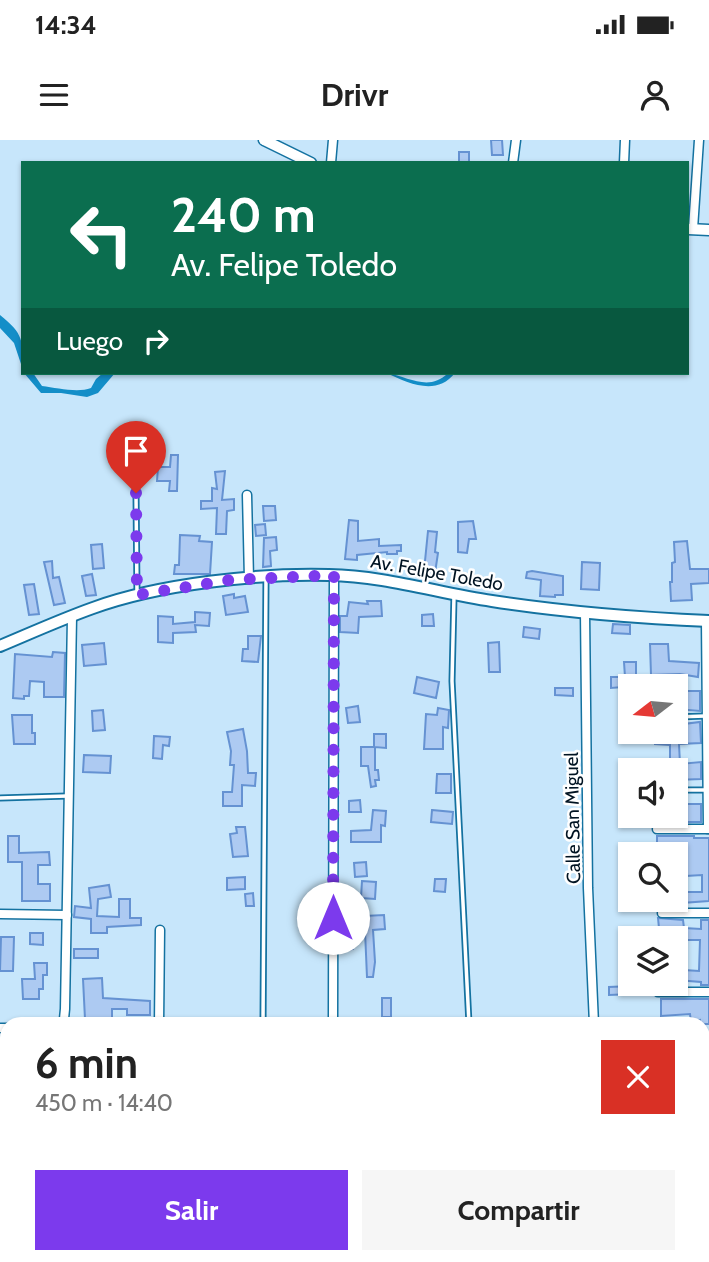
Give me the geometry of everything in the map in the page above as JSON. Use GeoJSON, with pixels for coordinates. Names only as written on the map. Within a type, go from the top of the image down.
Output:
{"type":"FeatureCollection","features":[{"type":"Feature","properties":{"kind":"main road","name":"Av. Felipe Toledo"},"geometry":{"type":"LineString","coordinates":[[0,646],[95,607],[137,595],[266,577],[362,577],[492,601],[586,612],[707,621]]}},
{"type":"Feature","properties":{"kind":"street"},"geometry":{"type":"LineString","coordinates":[[264,140],[307,161]]}},
{"type":"Feature","properties":{"kind":"street"},"geometry":{"type":"LineString","coordinates":[[331,161],[333,140]]}},
{"type":"Feature","properties":{"kind":"street"},"geometry":{"type":"LineString","coordinates":[[513,161],[516,140]]}},
{"type":"Feature","properties":{"kind":"street"},"geometry":{"type":"LineString","coordinates":[[624,161],[625,140]]}},
{"type":"Feature","properties":{"kind":"street"},"geometry":{"type":"LineString","coordinates":[[699,140],[690,229],[709,230]]}},
{"type":"Feature","properties":{"kind":"street"},"geometry":{"type":"LineString","coordinates":[[247,495],[249,579]]}},
{"type":"Feature","properties":{"kind":"street"},"geometry":{"type":"LineString","coordinates":[[333,1017],[334,575]]}},
{"type":"Feature","properties":{"kind":"street","name":"Calle San Miguel"},"geometry":{"type":"LineString","coordinates":[[586,612],[588,888],[594,1017]]}},
{"type":"Feature","properties":{"kind":"street"},"geometry":{"type":"LineString","coordinates":[[64,1017],[72,617]]}},
{"type":"Feature","properties":{"kind":"street"},"geometry":{"type":"LineString","coordinates":[[657,829],[708,829],[707,621]]}},
{"type":"Feature","properties":{"kind":"street"},"geometry":{"type":"LineString","coordinates":[[662,913],[709,913]]}},
{"type":"Feature","properties":{"kind":"street"},"geometry":{"type":"LineString","coordinates":[[0,914],[67,915]]}},
{"type":"Feature","properties":{"kind":"street"},"geometry":{"type":"LineString","coordinates":[[159,1017],[160,930]]}},
{"type":"Feature","properties":{"kind":"street"},"geometry":{"type":"LineString","coordinates":[[688,992],[709,992]]}},
{"type":"Feature","properties":{"kind":"lane"},"geometry":{"type":"LineString","coordinates":[[136,493],[137,595]]}},
{"type":"Feature","properties":{"kind":"lane"},"geometry":{"type":"LineString","coordinates":[[263,1017],[266,577]]}},
{"type":"Feature","properties":{"kind":"lane"},"geometry":{"type":"LineString","coordinates":[[454,594],[452,681],[469,1017]]}},
{"type":"Feature","properties":{"kind":"lane"},"geometry":{"type":"LineString","coordinates":[[688,717],[707,716]]}},
{"type":"Feature","properties":{"kind":"lane"},"geometry":{"type":"LineString","coordinates":[[688,790],[708,790]]}},
{"type":"Feature","properties":{"kind":"lane"},"geometry":{"type":"LineString","coordinates":[[0,798],[69,796]]}},
{"type":"Feature","properties":{"kind":"water"},"geometry":{"type":"Polygon","coordinates":[[[0,315],[18,333],[21,364],[14,343],[0,328],[0,315]]]}},
{"type":"Feature","properties":{"kind":"water"},"geometry":{"type":"Polygon","coordinates":[[[26,375],[34,375],[42,386],[74,390],[91,388],[101,375],[113,375],[98,393],[87,397],[41,393],[26,375]]]}},
{"type":"Feature","properties":{"kind":"water"},"geometry":{"type":"Polygon","coordinates":[[[391,375],[419,382],[434,382],[446,375],[453,375],[440,384],[431,386],[404,381],[391,375]]]}},
{"type":"Feature","properties":{"kind":"building"},"geometry":{"type":"Polygon","coordinates":[[[491,140],[502,140],[503,155],[492,155],[491,140]]]}},
{"type":"Feature","properties":{"kind":"building"},"geometry":{"type":"Polygon","coordinates":[[[459,152],[469,152],[469,161],[459,161],[459,152]]]}},
{"type":"Feature","properties":{"kind":"building"},"geometry":{"type":"Polygon","coordinates":[[[171,455],[178,455],[177,491],[169,491],[170,481],[157,481],[158,467],[170,467],[171,455]]]}},
{"type":"Feature","properties":{"kind":"building"},"geometry":{"type":"Polygon","coordinates":[[[225,471],[222,500],[234,499],[234,510],[227,511],[226,534],[216,534],[217,508],[201,509],[201,501],[212,501],[212,488],[217,489],[215,472],[225,471]]]}},
{"type":"Feature","properties":{"kind":"building"},"geometry":{"type":"Polygon","coordinates":[[[263,506],[275,506],[276,520],[264,521],[263,506]]]}},
{"type":"Feature","properties":{"kind":"building"},"geometry":{"type":"Polygon","coordinates":[[[349,520],[358,521],[358,541],[379,539],[379,546],[401,545],[401,551],[397,551],[397,554],[387,552],[357,555],[357,560],[345,559],[349,520]]]}},
{"type":"Feature","properties":{"kind":"building"},"geometry":{"type":"Polygon","coordinates":[[[473,521],[476,539],[469,539],[467,553],[458,552],[458,522],[473,521]]]}},
{"type":"Feature","properties":{"kind":"building"},"geometry":{"type":"Polygon","coordinates":[[[265,524],[266,535],[256,536],[255,525],[265,524]]]}},
{"type":"Feature","properties":{"kind":"building"},"geometry":{"type":"Polygon","coordinates":[[[428,531],[437,532],[435,573],[424,571],[428,531]]]}},
{"type":"Feature","properties":{"kind":"building"},"geometry":{"type":"Polygon","coordinates":[[[180,535],[200,536],[199,541],[212,542],[210,574],[174,574],[175,565],[179,565],[180,535]]]}},
{"type":"Feature","properties":{"kind":"building"},"geometry":{"type":"Polygon","coordinates":[[[276,537],[277,550],[270,551],[271,566],[263,567],[264,538],[276,537]]]}},
{"type":"Feature","properties":{"kind":"building"},"geometry":{"type":"Polygon","coordinates":[[[687,541],[690,569],[709,569],[709,583],[691,584],[692,600],[671,601],[674,542],[687,541]]]}},
{"type":"Feature","properties":{"kind":"building"},"geometry":{"type":"Polygon","coordinates":[[[102,544],[104,568],[93,569],[91,545],[102,544]]]}},
{"type":"Feature","properties":{"kind":"building"},"geometry":{"type":"Polygon","coordinates":[[[52,561],[53,578],[59,577],[65,603],[54,605],[44,562],[52,561]]]}},
{"type":"Feature","properties":{"kind":"building"},"geometry":{"type":"Polygon","coordinates":[[[582,562],[600,563],[599,590],[581,589],[582,562]]]}},
{"type":"Feature","properties":{"kind":"building"},"geometry":{"type":"Polygon","coordinates":[[[527,572],[563,576],[563,595],[540,596],[541,580],[526,578],[527,572]]]}},
{"type":"Feature","properties":{"kind":"building"},"geometry":{"type":"Polygon","coordinates":[[[92,574],[96,595],[86,596],[82,576],[92,574]]]}},
{"type":"Feature","properties":{"kind":"building"},"geometry":{"type":"Polygon","coordinates":[[[34,584],[39,614],[29,615],[24,585],[34,584]]]}},
{"type":"Feature","properties":{"kind":"building"},"geometry":{"type":"Polygon","coordinates":[[[234,594],[234,598],[245,596],[248,612],[226,615],[223,596],[234,594]]]}},
{"type":"Feature","properties":{"kind":"building"},"geometry":{"type":"Polygon","coordinates":[[[367,601],[381,601],[382,616],[359,617],[358,633],[340,632],[340,616],[347,616],[349,602],[368,604],[367,601]]]}},
{"type":"Feature","properties":{"kind":"building"},"geometry":{"type":"Polygon","coordinates":[[[195,612],[210,613],[209,626],[195,625],[196,632],[173,633],[173,643],[158,642],[158,616],[173,617],[173,624],[195,622],[195,612]]]}},
{"type":"Feature","properties":{"kind":"building"},"geometry":{"type":"Polygon","coordinates":[[[433,614],[434,626],[422,626],[422,615],[433,614]]]}},
{"type":"Feature","properties":{"kind":"building"},"geometry":{"type":"Polygon","coordinates":[[[613,624],[630,625],[630,634],[612,633],[613,624]]]}},
{"type":"Feature","properties":{"kind":"building"},"geometry":{"type":"Polygon","coordinates":[[[524,627],[540,629],[539,639],[523,637],[524,627]]]}},
{"type":"Feature","properties":{"kind":"building"},"geometry":{"type":"Polygon","coordinates":[[[248,636],[261,636],[258,662],[242,661],[243,649],[248,649],[248,636]]]}},
{"type":"Feature","properties":{"kind":"building"},"geometry":{"type":"Polygon","coordinates":[[[499,642],[500,672],[489,672],[488,643],[499,642]]]}},
{"type":"Feature","properties":{"kind":"building"},"geometry":{"type":"Polygon","coordinates":[[[104,643],[106,664],[84,666],[82,645],[104,643]]]}},
{"type":"Feature","properties":{"kind":"building"},"geometry":{"type":"Polygon","coordinates":[[[650,644],[668,644],[669,661],[699,663],[698,677],[688,674],[651,674],[650,644]]]}},
{"type":"Feature","properties":{"kind":"building"},"geometry":{"type":"Polygon","coordinates":[[[53,652],[65,653],[64,697],[44,697],[44,682],[30,681],[29,696],[24,696],[24,699],[13,698],[15,654],[52,657],[53,652]]]}},
{"type":"Feature","properties":{"kind":"building"},"geometry":{"type":"Polygon","coordinates":[[[624,662],[636,662],[636,674],[625,674],[624,662]]]}},
{"type":"Feature","properties":{"kind":"building"},"geometry":{"type":"Polygon","coordinates":[[[417,677],[439,682],[436,698],[414,693],[417,677]]]}},
{"type":"Feature","properties":{"kind":"building"},"geometry":{"type":"Polygon","coordinates":[[[611,677],[618,677],[618,687],[611,688],[611,677]]]}},
{"type":"Feature","properties":{"kind":"building"},"geometry":{"type":"Polygon","coordinates":[[[555,688],[573,688],[573,696],[555,695],[555,688]]]}},
{"type":"Feature","properties":{"kind":"building"},"geometry":{"type":"Polygon","coordinates":[[[688,691],[700,691],[700,711],[688,710],[688,691]]]}},
{"type":"Feature","properties":{"kind":"building"},"geometry":{"type":"Polygon","coordinates":[[[358,706],[360,722],[348,723],[346,708],[358,706]]]}},
{"type":"Feature","properties":{"kind":"building"},"geometry":{"type":"Polygon","coordinates":[[[438,708],[449,710],[448,728],[443,727],[443,749],[424,749],[426,714],[437,715],[438,708]]]}},
{"type":"Feature","properties":{"kind":"building"},"geometry":{"type":"Polygon","coordinates":[[[103,710],[105,730],[93,731],[92,711],[103,710]]]}},
{"type":"Feature","properties":{"kind":"building"},"geometry":{"type":"Polygon","coordinates":[[[12,715],[32,715],[35,744],[14,744],[12,715]]]}},
{"type":"Feature","properties":{"kind":"building"},"geometry":{"type":"Polygon","coordinates":[[[700,722],[701,743],[688,744],[688,724],[700,722]]]}},
{"type":"Feature","properties":{"kind":"building"},"geometry":{"type":"Polygon","coordinates":[[[243,729],[248,773],[256,773],[255,786],[242,785],[242,806],[223,806],[223,792],[232,792],[234,765],[230,765],[231,751],[227,732],[243,729]]]}},
{"type":"Feature","properties":{"kind":"building"},"geometry":{"type":"Polygon","coordinates":[[[374,734],[386,734],[386,748],[375,747],[375,770],[378,770],[379,780],[375,780],[376,786],[371,787],[368,766],[361,766],[361,747],[374,747],[374,734]]]}},
{"type":"Feature","properties":{"kind":"building"},"geometry":{"type":"Polygon","coordinates":[[[154,736],[170,737],[169,746],[163,745],[162,759],[153,758],[154,736]]]}},
{"type":"Feature","properties":{"kind":"building"},"geometry":{"type":"Polygon","coordinates":[[[655,744],[679,744],[680,758],[670,758],[670,745],[655,744]]]}},
{"type":"Feature","properties":{"kind":"building"},"geometry":{"type":"Polygon","coordinates":[[[84,755],[111,756],[110,773],[83,772],[84,755]]]}},
{"type":"Feature","properties":{"kind":"building"},"geometry":{"type":"Polygon","coordinates":[[[701,762],[701,779],[688,780],[688,763],[701,762]]]}},
{"type":"Feature","properties":{"kind":"building"},"geometry":{"type":"Polygon","coordinates":[[[437,774],[451,774],[451,793],[436,793],[437,774]]]}},
{"type":"Feature","properties":{"kind":"building"},"geometry":{"type":"Polygon","coordinates":[[[360,800],[361,812],[349,812],[349,801],[360,800]]]}},
{"type":"Feature","properties":{"kind":"building"},"geometry":{"type":"Polygon","coordinates":[[[688,804],[701,804],[701,822],[688,822],[688,804]]]}},
{"type":"Feature","properties":{"kind":"building"},"geometry":{"type":"Polygon","coordinates":[[[373,810],[386,811],[385,826],[381,825],[381,842],[351,842],[351,831],[371,830],[373,810]]]}},
{"type":"Feature","properties":{"kind":"building"},"geometry":{"type":"Polygon","coordinates":[[[432,810],[453,812],[452,824],[431,822],[432,810]]]}},
{"type":"Feature","properties":{"kind":"building"},"geometry":{"type":"Polygon","coordinates":[[[236,827],[245,827],[248,856],[233,857],[230,834],[237,833],[236,827]]]}},
{"type":"Feature","properties":{"kind":"building"},"geometry":{"type":"Polygon","coordinates":[[[8,836],[19,836],[19,853],[49,852],[50,865],[38,865],[38,884],[50,884],[50,901],[22,901],[22,862],[8,862],[8,836]]]}},
{"type":"Feature","properties":{"kind":"building"},"geometry":{"type":"Polygon","coordinates":[[[657,836],[709,838],[709,901],[688,903],[688,892],[702,892],[702,875],[688,876],[688,842],[657,842],[657,836]]]}},
{"type":"Feature","properties":{"kind":"building"},"geometry":{"type":"Polygon","coordinates":[[[366,862],[367,876],[355,877],[354,863],[366,862]]]}},
{"type":"Feature","properties":{"kind":"building"},"geometry":{"type":"Polygon","coordinates":[[[245,877],[245,889],[227,890],[227,878],[245,877]]]}},
{"type":"Feature","properties":{"kind":"building"},"geometry":{"type":"Polygon","coordinates":[[[435,879],[446,879],[445,892],[434,891],[435,879]]]}},
{"type":"Feature","properties":{"kind":"building"},"geometry":{"type":"Polygon","coordinates":[[[362,881],[376,882],[375,899],[361,898],[362,881]]]}},
{"type":"Feature","properties":{"kind":"building"},"geometry":{"type":"Polygon","coordinates":[[[109,885],[111,897],[98,899],[97,916],[119,917],[119,899],[130,899],[130,918],[141,918],[141,925],[107,927],[107,933],[91,933],[91,919],[74,917],[75,906],[91,908],[89,888],[109,885]]]}},
{"type":"Feature","properties":{"kind":"building"},"geometry":{"type":"Polygon","coordinates":[[[253,893],[254,906],[246,906],[245,894],[253,893]]]}},
{"type":"Feature","properties":{"kind":"building"},"geometry":{"type":"Polygon","coordinates":[[[352,904],[364,904],[364,916],[384,915],[385,929],[373,930],[373,977],[367,977],[365,931],[355,931],[354,924],[340,923],[341,913],[352,914],[352,904]]]}},
{"type":"Feature","properties":{"kind":"building"},"geometry":{"type":"Polygon","coordinates":[[[658,918],[683,920],[684,926],[659,926],[658,918]]]}},
{"type":"Feature","properties":{"kind":"building"},"geometry":{"type":"Polygon","coordinates":[[[701,920],[709,920],[709,985],[701,985],[701,982],[688,981],[688,970],[699,971],[700,940],[688,940],[688,928],[701,929],[701,920]]]}},
{"type":"Feature","properties":{"kind":"building"},"geometry":{"type":"Polygon","coordinates":[[[30,933],[43,933],[43,945],[30,944],[30,933]]]}},
{"type":"Feature","properties":{"kind":"building"},"geometry":{"type":"Polygon","coordinates":[[[1,937],[14,937],[13,971],[0,971],[1,937]]]}},
{"type":"Feature","properties":{"kind":"building"},"geometry":{"type":"Polygon","coordinates":[[[352,941],[353,949],[341,951],[340,943],[352,941]]]}},
{"type":"Feature","properties":{"kind":"building"},"geometry":{"type":"Polygon","coordinates":[[[74,949],[98,949],[98,958],[74,958],[74,949]]]}},
{"type":"Feature","properties":{"kind":"building"},"geometry":{"type":"Polygon","coordinates":[[[34,963],[47,963],[47,975],[43,975],[43,989],[39,989],[39,999],[23,999],[22,979],[35,979],[34,963]]]}},
{"type":"Feature","properties":{"kind":"building"},"geometry":{"type":"Polygon","coordinates":[[[102,978],[103,998],[150,1001],[150,1015],[127,1015],[127,1009],[112,1009],[112,1017],[85,1017],[83,979],[102,978]]]}},
{"type":"Feature","properties":{"kind":"building"},"geometry":{"type":"Polygon","coordinates":[[[609,987],[618,987],[618,995],[609,995],[609,987]]]}},
{"type":"Feature","properties":{"kind":"building"},"geometry":{"type":"Polygon","coordinates":[[[382,998],[391,998],[391,1017],[382,1017],[382,998]]]}},
{"type":"Feature","properties":{"kind":"building"},"geometry":{"type":"Polygon","coordinates":[[[661,999],[709,999],[709,1017],[690,1017],[690,1014],[661,1016],[661,999]]]}},
{"type":"Feature","properties":{"kind":"route"},"geometry":{"type":"LineString","coordinates":[[136,493],[137,595],[230,580],[289,575],[334,575],[333,918]]}}]}
